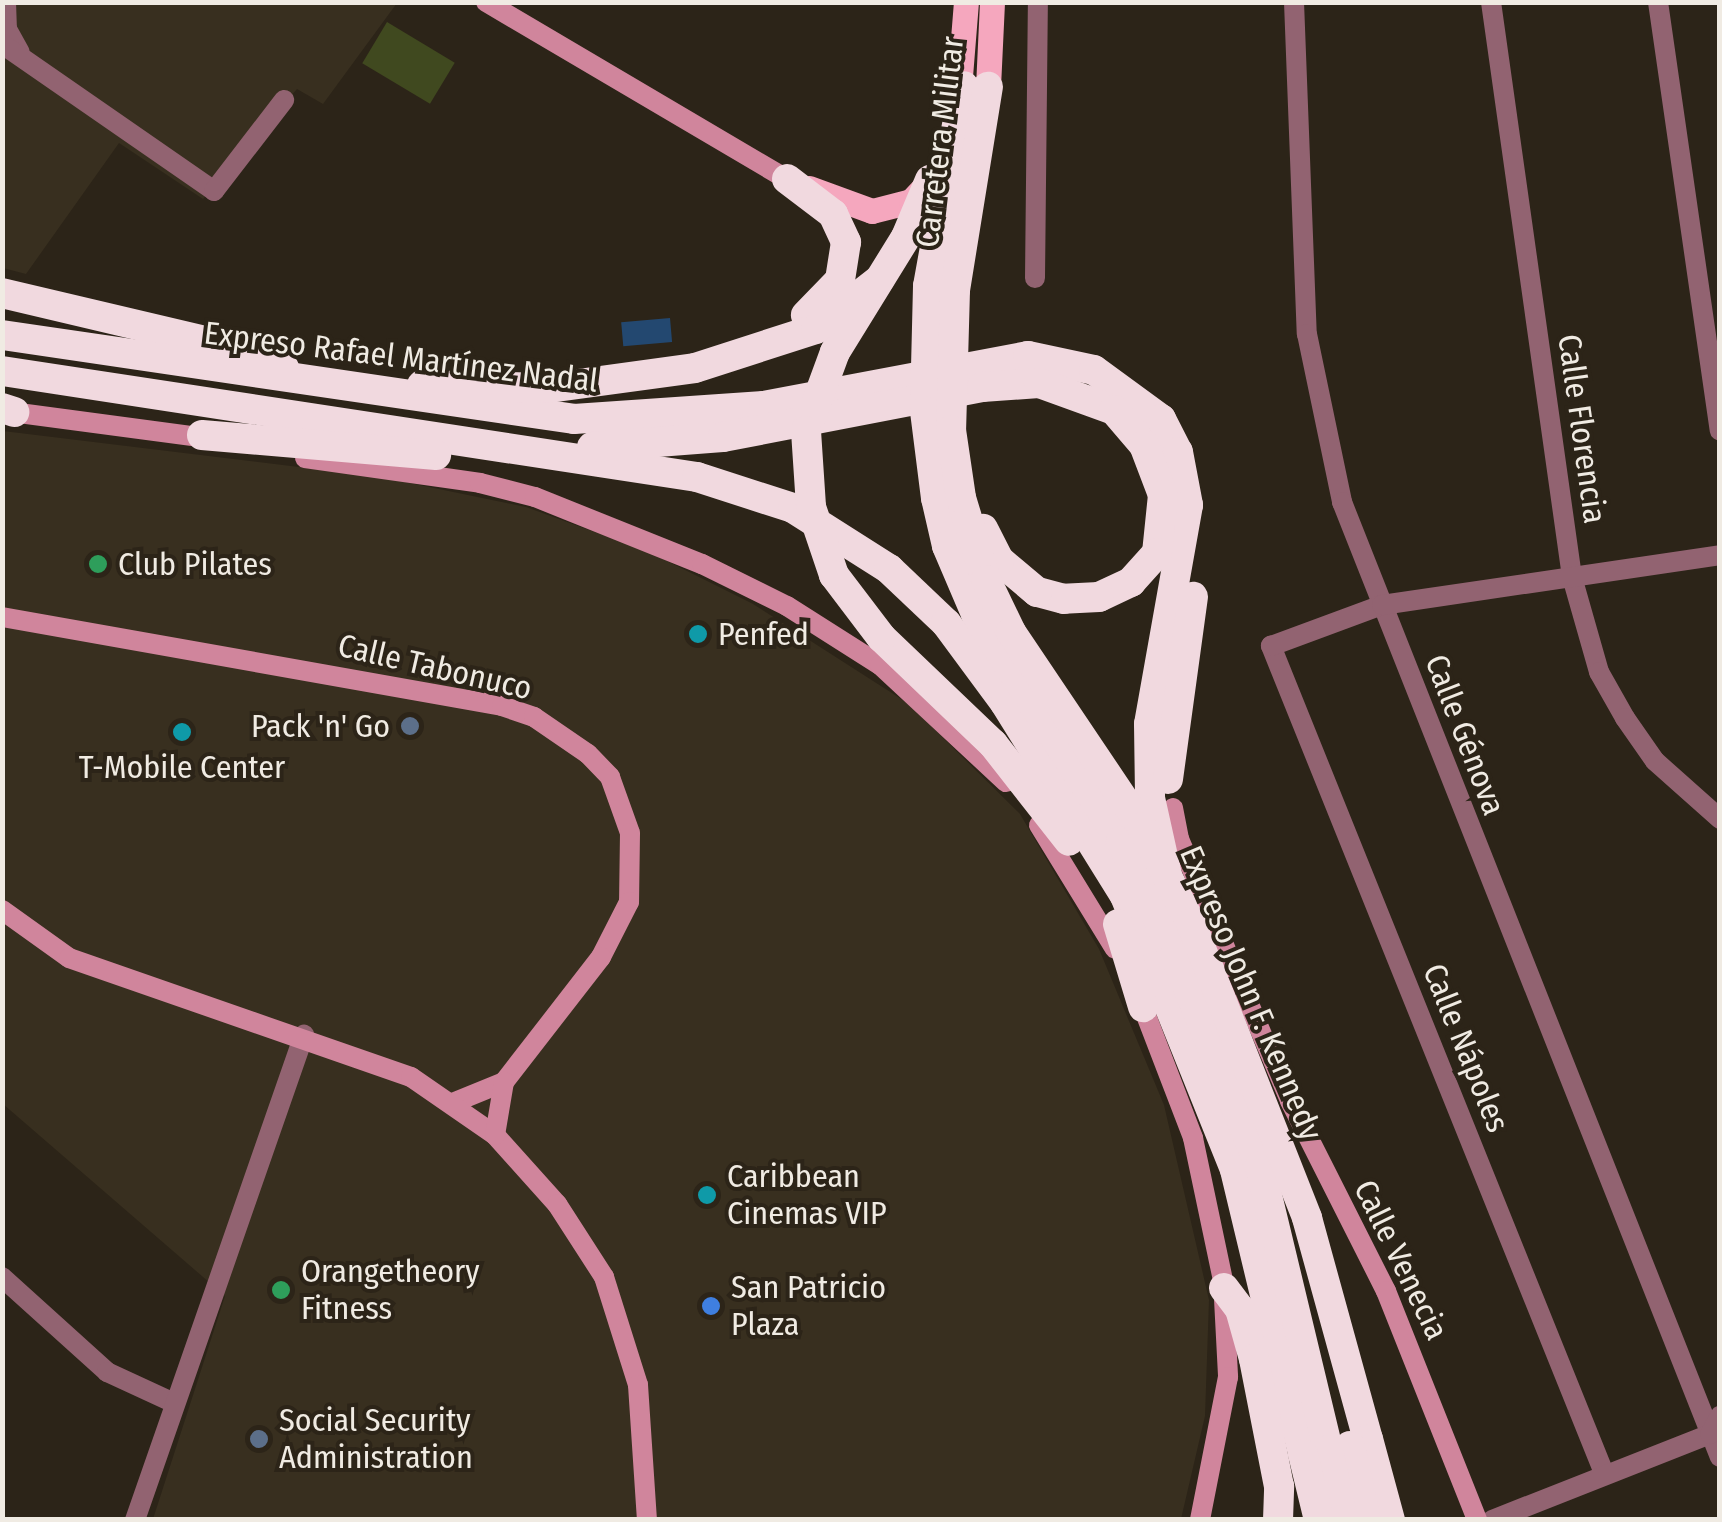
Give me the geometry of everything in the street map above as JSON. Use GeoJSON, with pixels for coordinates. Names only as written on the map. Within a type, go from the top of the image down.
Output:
{"type":"FeatureCollection","features":[{"type":"Feature","properties":{"kind":"highway","name":"Carretera Militar"},"geometry":{"type":"LineString","coordinates":[[942,288],[976,86]]}},
{"type":"Feature","properties":{"kind":"highway"},"geometry":{"type":"LineString","coordinates":[[743,355],[814,309],[840,280],[846,261],[846,242],[833,214],[787,179]]}},
{"type":"Feature","properties":{"kind":"highway"},"geometry":{"type":"LineString","coordinates":[[930,180],[913,225],[835,352],[810,408],[809,494],[834,575],[881,637],[993,744],[1054,816],[1116,919],[1144,1007]]}},
{"type":"Feature","properties":{"kind":"highway"},"geometry":{"type":"LineString","coordinates":[[2,292],[239,348],[338,388],[455,382],[549,388],[632,379],[743,355],[816,329],[878,280]]}},
{"type":"Feature","properties":{"kind":"highway","name":"Expreso John F. Kennedy"},"geometry":{"type":"LineString","coordinates":[[942,288],[950,414],[952,562],[976,614],[1113,828],[1176,955],[1260,1166],[1337,1447],[1344,1520]]}},
{"type":"Feature","properties":{"kind":"highway","name":"Expreso Rafael Martínez Nadal"},"geometry":{"type":"LineString","coordinates":[[2,336],[574,420],[628,420],[764,406],[967,378]]}},
{"type":"Feature","properties":{"kind":"highway"},"geometry":{"type":"LineString","coordinates":[[545,452],[723,437],[967,378],[1028,356],[1074,364],[1130,390],[1188,446],[1204,498],[1204,540],[1170,741],[1173,808]]}},
{"type":"Feature","properties":{"kind":"highway","name":"Expreso Rafael Martínez Nadal"},"geometry":{"type":"LineString","coordinates":[[2,372],[545,452]]}},
{"type":"Feature","properties":{"kind":"highway"},"geometry":{"type":"LineString","coordinates":[[949,498],[1011,572],[1037,592],[1064,599],[1099,596],[1131,582],[1151,561],[1163,536],[1156,468],[1133,428],[1114,410],[1038,384],[967,378]]}},
{"type":"Feature","properties":{"kind":"highway"},"geometry":{"type":"LineString","coordinates":[[1163,423],[1178,452],[1188,504],[1149,724],[1150,798],[1168,879]]}},
{"type":"Feature","properties":{"kind":"highway"},"geometry":{"type":"LineString","coordinates":[[202,434],[420,452],[562,476],[662,470]]}},
{"type":"Feature","properties":{"kind":"highway"},"geometry":{"type":"LineString","coordinates":[[545,452],[662,470],[744,489],[850,540],[946,623],[1005,704],[1124,896],[1209,1098],[1258,1247],[1366,1520]]}},
{"type":"Feature","properties":{"kind":"highway","name":"Expreso John F. Kennedy"},"geometry":{"type":"LineString","coordinates":[[949,498],[1011,632],[1142,827],[1168,879],[1307,1218],[1357,1396],[1337,1447]]}},
{"type":"Feature","properties":{"kind":"highway"},"geometry":{"type":"LineString","coordinates":[[1224,1288],[1240,1309],[1279,1486],[1278,1520]]}},
{"type":"Feature","properties":{"kind":"highway"},"geometry":{"type":"LineString","coordinates":[[1298,1520],[1337,1447]]}},
{"type":"Feature","properties":{"kind":"highway"},"geometry":{"type":"LineString","coordinates":[[1319,1520],[1337,1447]]}},
{"type":"Feature","properties":{"kind":"highway","name":"Expreso John F. Kennedy"},"geometry":{"type":"LineString","coordinates":[[1337,1447],[1393,1520]]}},
{"type":"Feature","properties":{"kind":"highway"},"geometry":{"type":"LineString","coordinates":[[1266,1520],[1324,1503],[1393,1520]]}},
{"type":"Feature","properties":{"kind":"main road","name":"Carretera Militar"},"geometry":{"type":"LineString","coordinates":[[966,2],[976,86]]}},
{"type":"Feature","properties":{"kind":"main road","name":"Carretera Militar"},"geometry":{"type":"LineString","coordinates":[[976,86],[992,2]]}},
{"type":"Feature","properties":{"kind":"main road"},"geometry":{"type":"LineString","coordinates":[[787,179],[872,212],[911,202],[930,180],[976,86]]}},
{"type":"Feature","properties":{"kind":"street"},"geometry":{"type":"LineString","coordinates":[[6,2],[11,48],[214,191],[284,100]]}},
{"type":"Feature","properties":{"kind":"street"},"geometry":{"type":"LineString","coordinates":[[486,2],[787,179]]}},
{"type":"Feature","properties":{"kind":"street"},"geometry":{"type":"LineString","coordinates":[[1034,278],[1038,2]]}},
{"type":"Feature","properties":{"kind":"street","name":"Calle Génova"},"geometry":{"type":"LineString","coordinates":[[1294,2],[1307,334],[1342,502],[1715,1425],[1720,1457]]}},
{"type":"Feature","properties":{"kind":"street","name":"Calle Florencia"},"geometry":{"type":"LineString","coordinates":[[1491,2],[1572,577],[1599,672],[1625,718],[1655,761],[1720,819]]}},
{"type":"Feature","properties":{"kind":"street"},"geometry":{"type":"LineString","coordinates":[[1658,2],[1720,431]]}},
{"type":"Feature","properties":{"kind":"street"},"geometry":{"type":"LineString","coordinates":[[6,410],[202,434],[250,452],[432,475],[534,498],[613,524],[787,606],[912,690],[1019,796],[1104,926],[1144,1007],[1192,1138],[1224,1288],[1228,1378],[1200,1520]]}},
{"type":"Feature","properties":{"kind":"street"},"geometry":{"type":"LineString","coordinates":[[1382,605],[1720,555]]}},
{"type":"Feature","properties":{"kind":"street","name":"Calle Nápoles"},"geometry":{"type":"LineString","coordinates":[[1382,605],[1271,646],[1604,1472]]}},
{"type":"Feature","properties":{"kind":"street","name":"Calle Tabonuco"},"geometry":{"type":"LineString","coordinates":[[2,617],[502,706],[534,717],[588,754],[610,777],[630,833],[629,902],[601,957],[504,1082],[494,1135]]}},
{"type":"Feature","properties":{"kind":"street","name":"Calle Venecia"},"geometry":{"type":"LineString","coordinates":[[1173,808],[1179,839],[1290,1101],[1386,1291],[1478,1520]]}},
{"type":"Feature","properties":{"kind":"street"},"geometry":{"type":"LineString","coordinates":[[2,910],[69,958],[304,1035],[401,1073],[454,1102],[494,1135],[557,1204],[604,1277],[638,1386],[646,1520]]}},
{"type":"Feature","properties":{"kind":"street"},"geometry":{"type":"LineString","coordinates":[[135,1520],[304,1035]]}},
{"type":"Feature","properties":{"kind":"street"},"geometry":{"type":"LineString","coordinates":[[454,1102],[504,1082]]}},
{"type":"Feature","properties":{"kind":"street"},"geometry":{"type":"LineString","coordinates":[[2,1278],[107,1372],[174,1403]]}},
{"type":"Feature","properties":{"kind":"street"},"geometry":{"type":"LineString","coordinates":[[1492,1520],[1715,1425]]}},
{"type":"Feature","properties":{"kind":"shaded area"},"geometry":{"type":"Polygon","coordinates":[[[3,3],[397,3],[323,104],[297,89],[203,199],[119,143],[26,274],[3,268],[3,3]]]}},
{"type":"Feature","properties":{"kind":"shaded area"},"geometry":{"type":"Polygon","coordinates":[[[3,431],[381,477],[526,507],[647,551],[753,604],[909,704],[1020,814],[1099,949],[1164,1105],[1209,1300],[1205,1416],[1181,1519],[153,1519],[225,1296],[3,1104],[3,431]]]}},
{"type":"Feature","properties":{"kind":"green space"},"geometry":{"type":"Polygon","coordinates":[[[387,22],[455,63],[430,104],[362,63],[387,22]]]}},
{"type":"Feature","properties":{"kind":"water"},"geometry":{"type":"Polygon","coordinates":[[[670,318],[672,342],[623,346],[621,322],[670,318]]]}},
{"type":"Feature","properties":{"kind":"place","name":"Club Pilates"},"geometry":{"type":"Point","coordinates":[98,564]}},
{"type":"Feature","properties":{"kind":"place","name":"Penfed"},"geometry":{"type":"Point","coordinates":[698,634]}},
{"type":"Feature","properties":{"kind":"place","name":"Pack 'n' Go"},"geometry":{"type":"Point","coordinates":[410,726]}},
{"type":"Feature","properties":{"kind":"place","name":"T-Mobile Center"},"geometry":{"type":"Point","coordinates":[182,732]}},
{"type":"Feature","properties":{"kind":"place","name":"Caribbean Cinemas VIP"},"geometry":{"type":"Point","coordinates":[707,1195]}},
{"type":"Feature","properties":{"kind":"place","name":"Orangetheory Fitness"},"geometry":{"type":"Point","coordinates":[281,1290]}},
{"type":"Feature","properties":{"kind":"place","name":"San Patricio Plaza"},"geometry":{"type":"Point","coordinates":[711,1306]}},
{"type":"Feature","properties":{"kind":"place","name":"Social Security Administration"},"geometry":{"type":"Point","coordinates":[259,1439]}}]}
